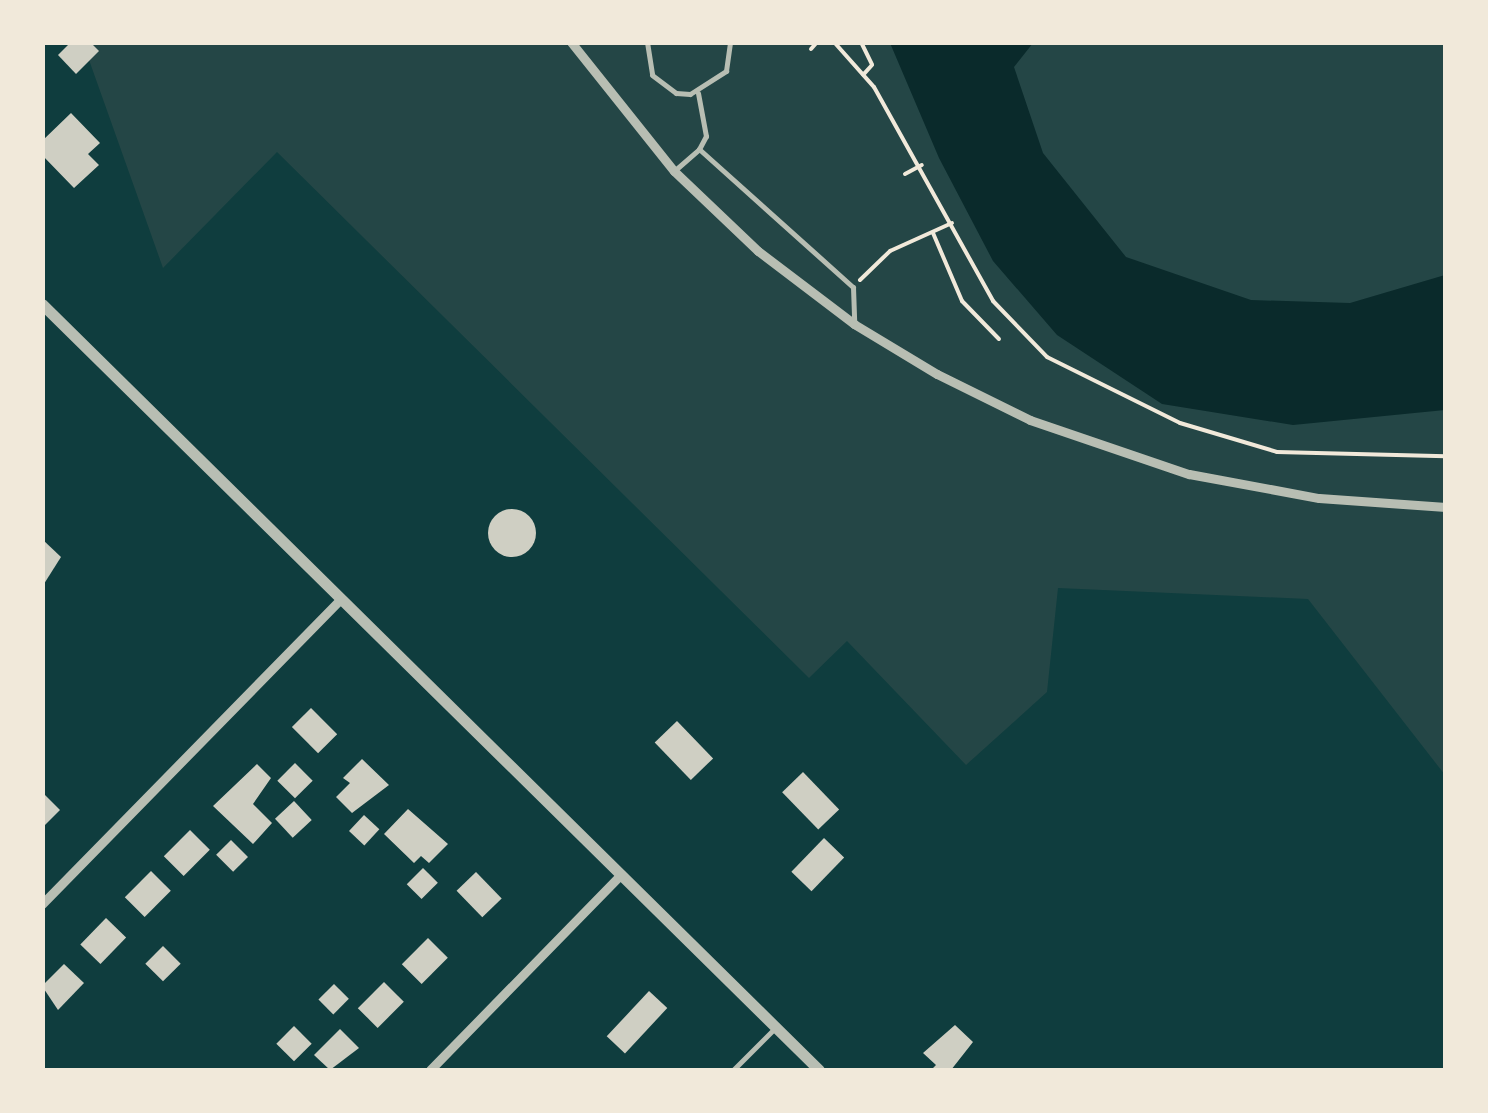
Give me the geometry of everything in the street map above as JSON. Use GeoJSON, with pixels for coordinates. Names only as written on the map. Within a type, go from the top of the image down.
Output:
{"type":"FeatureCollection","features":[{"type":"Feature","properties":{"kind":"street"},"geometry":{"type":"LineString","coordinates":[[572,42],[674,170],[758,250],[854,324],[982,397],[1139,460],[1241,487],[1446,508]]}},
{"type":"Feature","properties":{"kind":"street"},"geometry":{"type":"LineString","coordinates":[[42,304],[819,1070]]}},
{"type":"Feature","properties":{"kind":"street"},"geometry":{"type":"LineString","coordinates":[[42,904],[340,600]]}},
{"type":"Feature","properties":{"kind":"street"},"geometry":{"type":"LineString","coordinates":[[430,1070],[620,876]]}},
{"type":"Feature","properties":{"kind":"lane"},"geometry":{"type":"LineString","coordinates":[[647,42],[646,62],[662,86],[698,92],[726,71],[730,42]]}},
{"type":"Feature","properties":{"kind":"lane"},"geometry":{"type":"LineString","coordinates":[[674,170],[699,149],[706,136],[698,92]]}},
{"type":"Feature","properties":{"kind":"lane"},"geometry":{"type":"LineString","coordinates":[[699,149],[784,232],[853,287],[854,324]]}},
{"type":"Feature","properties":{"kind":"lane"},"geometry":{"type":"LineString","coordinates":[[733,1070],[775,1028]]}},
{"type":"Feature","properties":{"kind":"path"},"geometry":{"type":"LineString","coordinates":[[811,49],[817,42]]}},
{"type":"Feature","properties":{"kind":"path"},"geometry":{"type":"LineString","coordinates":[[834,42],[864,75],[922,165],[993,301],[1047,357],[1162,414],[1277,452],[1446,456]]}},
{"type":"Feature","properties":{"kind":"path"},"geometry":{"type":"LineString","coordinates":[[861,42],[872,65],[864,75]]}},
{"type":"Feature","properties":{"kind":"path"},"geometry":{"type":"LineString","coordinates":[[904,174],[922,165]]}},
{"type":"Feature","properties":{"kind":"path"},"geometry":{"type":"LineString","coordinates":[[853,287],[890,250],[952,223]]}},
{"type":"Feature","properties":{"kind":"path"},"geometry":{"type":"LineString","coordinates":[[933,233],[962,301],[999,339]]}},
{"type":"Feature","properties":{"kind":"shaded area"},"geometry":{"type":"Polygon","coordinates":[[[83,43],[1445,43],[1445,775],[1308,599],[1058,588],[1047,692],[966,765],[847,641],[809,678],[277,152],[163,268],[83,43]]]}},
{"type":"Feature","properties":{"kind":"shaded area"},"geometry":{"type":"Polygon","coordinates":[[[890,43],[1033,43],[1014,67],[1043,153],[1126,257],[1251,300],[1350,303],[1445,275],[1445,410],[1293,425],[1162,404],[1057,335],[993,261],[939,158],[890,43]]]}},
{"type":"Feature","properties":{"kind":"building"},"geometry":{"type":"Polygon","coordinates":[[[71,42],[90,42],[99,51],[76,74],[58,55],[71,42]]]}},
{"type":"Feature","properties":{"kind":"building"},"geometry":{"type":"Polygon","coordinates":[[[71,113],[100,143],[88,154],[99,165],[74,188],[42,155],[42,141],[71,113]]]}},
{"type":"Feature","properties":{"kind":"building"},"geometry":{"type":"Polygon","coordinates":[[[512,509],[529,516],[536,533],[529,550],[512,557],[495,550],[488,533],[495,516],[512,509]]]}},
{"type":"Feature","properties":{"kind":"building"},"geometry":{"type":"Polygon","coordinates":[[[42,539],[61,557],[42,587],[42,539]]]}},
{"type":"Feature","properties":{"kind":"building"},"geometry":{"type":"Polygon","coordinates":[[[311,708],[337,734],[318,753],[292,727],[311,708]]]}},
{"type":"Feature","properties":{"kind":"building"},"geometry":{"type":"Polygon","coordinates":[[[677,721],[713,758],[691,780],[655,743],[677,721]]]}},
{"type":"Feature","properties":{"kind":"building"},"geometry":{"type":"Polygon","coordinates":[[[362,759],[389,785],[352,813],[336,797],[350,783],[343,778],[362,759]]]}},
{"type":"Feature","properties":{"kind":"building"},"geometry":{"type":"Polygon","coordinates":[[[295,763],[313,781],[295,798],[277,781],[295,763]]]}},
{"type":"Feature","properties":{"kind":"building"},"geometry":{"type":"Polygon","coordinates":[[[257,764],[271,778],[253,804],[272,823],[253,844],[213,806],[257,764]]]}},
{"type":"Feature","properties":{"kind":"building"},"geometry":{"type":"Polygon","coordinates":[[[803,772],[839,809],[818,830],[782,792],[803,772]]]}},
{"type":"Feature","properties":{"kind":"building"},"geometry":{"type":"Polygon","coordinates":[[[42,792],[60,810],[42,828],[42,792]]]}},
{"type":"Feature","properties":{"kind":"building"},"geometry":{"type":"Polygon","coordinates":[[[294,801],[312,820],[293,838],[275,819],[294,801]]]}},
{"type":"Feature","properties":{"kind":"building"},"geometry":{"type":"Polygon","coordinates":[[[408,809],[448,844],[429,863],[421,856],[414,863],[384,834],[408,809]]]}},
{"type":"Feature","properties":{"kind":"building"},"geometry":{"type":"Polygon","coordinates":[[[364,815],[379,829],[364,845],[349,831],[364,815]]]}},
{"type":"Feature","properties":{"kind":"building"},"geometry":{"type":"Polygon","coordinates":[[[190,830],[210,850],[184,876],[164,856],[190,830]]]}},
{"type":"Feature","properties":{"kind":"building"},"geometry":{"type":"Polygon","coordinates":[[[824,838],[844,857],[811,891],[791,872],[824,838]]]}},
{"type":"Feature","properties":{"kind":"building"},"geometry":{"type":"Polygon","coordinates":[[[231,840],[248,857],[233,872],[216,855],[231,840]]]}},
{"type":"Feature","properties":{"kind":"building"},"geometry":{"type":"Polygon","coordinates":[[[423,868],[438,883],[422,899],[407,884],[423,868]]]}},
{"type":"Feature","properties":{"kind":"building"},"geometry":{"type":"Polygon","coordinates":[[[151,871],[171,891],[145,917],[125,897],[151,871]]]}},
{"type":"Feature","properties":{"kind":"building"},"geometry":{"type":"Polygon","coordinates":[[[476,872],[502,899],[482,917],[457,891],[476,872]]]}},
{"type":"Feature","properties":{"kind":"building"},"geometry":{"type":"Polygon","coordinates":[[[106,918],[126,937],[100,964],[80,945],[106,918]]]}},
{"type":"Feature","properties":{"kind":"building"},"geometry":{"type":"Polygon","coordinates":[[[428,938],[448,958],[422,984],[402,964],[428,938]]]}},
{"type":"Feature","properties":{"kind":"building"},"geometry":{"type":"Polygon","coordinates":[[[163,946],[181,964],[163,981],[145,964],[163,946]]]}},
{"type":"Feature","properties":{"kind":"building"},"geometry":{"type":"Polygon","coordinates":[[[64,964],[84,983],[58,1010],[42,986],[64,964]]]}},
{"type":"Feature","properties":{"kind":"building"},"geometry":{"type":"Polygon","coordinates":[[[384,982],[404,1002],[378,1028],[358,1008],[384,982]]]}},
{"type":"Feature","properties":{"kind":"building"},"geometry":{"type":"Polygon","coordinates":[[[334,984],[349,999],[333,1014],[318,1000],[334,984]]]}},
{"type":"Feature","properties":{"kind":"building"},"geometry":{"type":"Polygon","coordinates":[[[649,991],[667,1008],[625,1053],[607,1036],[649,991]]]}},
{"type":"Feature","properties":{"kind":"building"},"geometry":{"type":"Polygon","coordinates":[[[955,1025],[973,1042],[951,1070],[931,1070],[936,1065],[923,1053],[955,1025]]]}},
{"type":"Feature","properties":{"kind":"building"},"geometry":{"type":"Polygon","coordinates":[[[294,1026],[312,1044],[294,1061],[276,1044],[294,1026]]]}},
{"type":"Feature","properties":{"kind":"building"},"geometry":{"type":"Polygon","coordinates":[[[340,1029],[359,1048],[330,1070],[314,1055],[340,1029]]]}}]}
